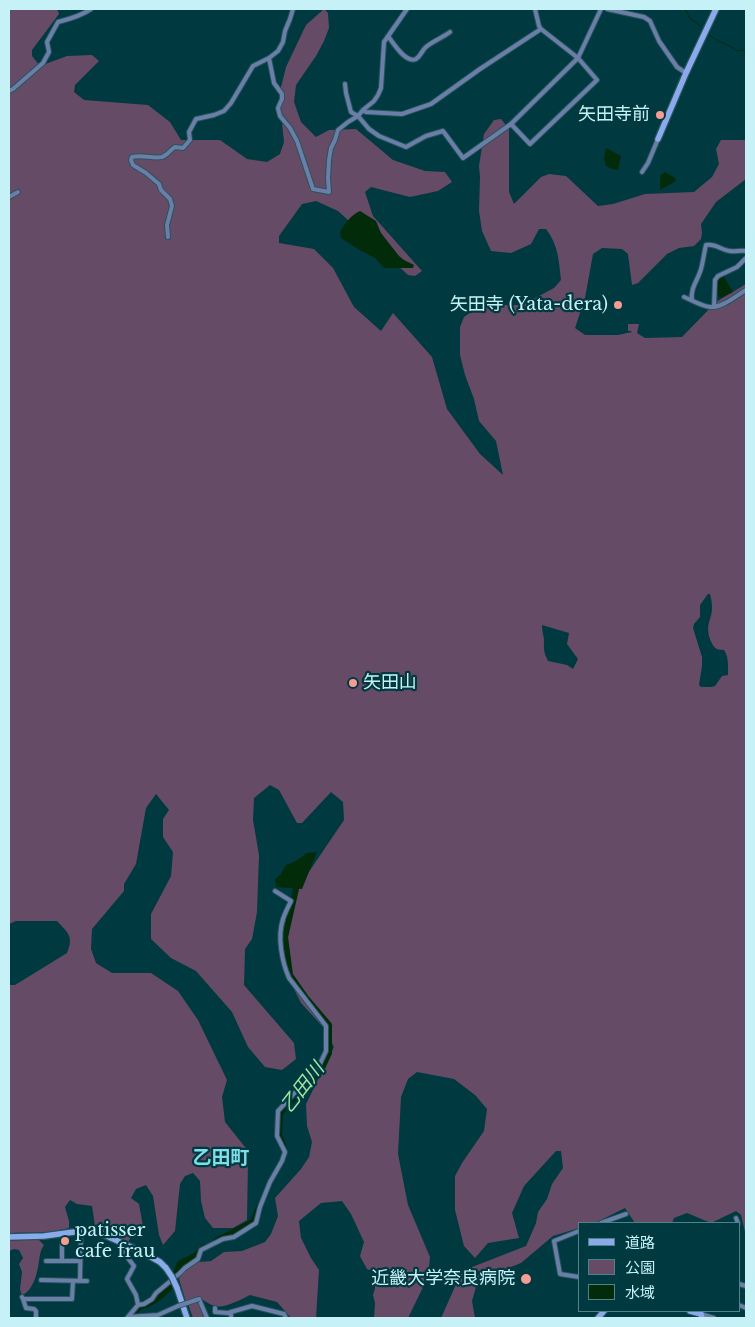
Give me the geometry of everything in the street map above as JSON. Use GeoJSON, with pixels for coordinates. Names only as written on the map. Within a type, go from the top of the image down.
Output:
{"type":"FeatureCollection","features":[{"type":"Feature","properties":{"kind":"street"},"geometry":{"type":"LineString","coordinates":[[9,91],[43,63],[49,52],[47,42],[58,22],[74,19],[91,9]]}},
{"type":"Feature","properties":{"kind":"street"},"geometry":{"type":"LineString","coordinates":[[168,237],[167,225],[172,206],[170,199],[161,190],[159,184],[134,166],[131,160],[132,157],[163,156],[172,149],[183,148],[190,140],[189,132],[196,119],[224,111],[231,103],[253,66],[275,54],[281,45],[293,9]]}},
{"type":"Feature","properties":{"kind":"street"},"geometry":{"type":"LineString","coordinates":[[269,58],[274,83],[282,94],[278,108],[280,116],[290,128],[297,141],[313,189],[329,192],[328,160],[338,130],[358,116],[374,101],[381,91],[383,45],[408,9]]}},
{"type":"Feature","properties":{"kind":"street"},"geometry":{"type":"LineString","coordinates":[[511,124],[530,144],[598,80],[578,58],[541,29],[535,9]]}},
{"type":"Feature","properties":{"kind":"street"},"geometry":{"type":"LineString","coordinates":[[345,84],[351,112],[358,116],[369,129],[379,136],[406,147],[426,136],[443,131],[463,158],[511,124],[578,58],[601,9]]}},
{"type":"Feature","properties":{"kind":"street"},"geometry":{"type":"LineString","coordinates":[[607,9],[644,18],[650,22],[659,41],[677,68],[686,73]]}},
{"type":"Feature","properties":{"kind":"street"},"geometry":{"type":"LineString","coordinates":[[642,172],[648,163],[686,73],[716,9]]}},
{"type":"Feature","properties":{"kind":"street"},"geometry":{"type":"LineString","coordinates":[[363,110],[366,112],[402,114],[430,104],[541,29]]}},
{"type":"Feature","properties":{"kind":"street"},"geometry":{"type":"LineString","coordinates":[[388,36],[404,56],[412,60],[416,59],[427,46],[450,32]]}},
{"type":"Feature","properties":{"kind":"street"},"geometry":{"type":"LineString","coordinates":[[9,197],[18,192]]}},
{"type":"Feature","properties":{"kind":"street"},"geometry":{"type":"LineString","coordinates":[[692,300],[691,293],[701,271],[706,245],[712,244],[730,251],[746,250]]}},
{"type":"Feature","properties":{"kind":"street"},"geometry":{"type":"LineString","coordinates":[[714,307],[715,280],[718,276],[737,267],[746,258]]}},
{"type":"Feature","properties":{"kind":"street"},"geometry":{"type":"LineString","coordinates":[[684,297],[708,307],[714,307],[746,290]]}},
{"type":"Feature","properties":{"kind":"street"},"geometry":{"type":"LineString","coordinates":[[129,1317],[138,1305],[152,1299],[156,1293],[198,1259],[201,1250],[223,1239],[234,1237],[256,1223],[260,1206],[285,1152],[277,1136],[278,1111],[318,1068],[326,1051],[326,1026],[289,978],[285,969],[280,939],[282,921],[291,901],[275,891]]}},
{"type":"Feature","properties":{"kind":"street"},"geometry":{"type":"LineString","coordinates":[[604,1222],[626,1214]]}},
{"type":"Feature","properties":{"kind":"street"},"geometry":{"type":"LineString","coordinates":[[736,1218],[738,1222]]}},
{"type":"Feature","properties":{"kind":"street"},"geometry":{"type":"LineString","coordinates":[[9,1236],[44,1236],[89,1230],[122,1243],[152,1257],[166,1268],[177,1288],[187,1318]]}},
{"type":"Feature","properties":{"kind":"street"},"geometry":{"type":"LineString","coordinates":[[80,1281],[81,1231]]}},
{"type":"Feature","properties":{"kind":"street"},"geometry":{"type":"LineString","coordinates":[[578,1232],[554,1241],[560,1274],[578,1277]]}},
{"type":"Feature","properties":{"kind":"street"},"geometry":{"type":"LineString","coordinates":[[122,1243],[124,1253],[134,1266],[127,1279],[136,1295],[138,1305]]}},
{"type":"Feature","properties":{"kind":"street"},"geometry":{"type":"LineString","coordinates":[[62,1244],[62,1261]]}},
{"type":"Feature","properties":{"kind":"street"},"geometry":{"type":"LineString","coordinates":[[46,1261],[80,1261]]}},
{"type":"Feature","properties":{"kind":"street"},"geometry":{"type":"LineString","coordinates":[[41,1280],[87,1281]]}},
{"type":"Feature","properties":{"kind":"street"},"geometry":{"type":"LineString","coordinates":[[36,1318],[36,1311],[26,1308],[22,1298],[72,1299],[73,1281]]}},
{"type":"Feature","properties":{"kind":"street"},"geometry":{"type":"LineString","coordinates":[[129,1317],[158,1316],[198,1299],[206,1318]]}},
{"type":"Feature","properties":{"kind":"street"},"geometry":{"type":"LineString","coordinates":[[215,1308],[215,1312],[228,1313],[255,1306],[284,1314],[286,1318]]}},
{"type":"Feature","properties":{"kind":"street"},"geometry":{"type":"LineString","coordinates":[[230,1318],[231,1312]]}},
{"type":"Feature","properties":{"kind":"street"},"geometry":{"type":"LineString","coordinates":[[701,1314],[714,1318]]}},
{"type":"Feature","properties":{"kind":"green space"},"geometry":{"type":"Polygon","coordinates":[[[9,9],[57,9],[59,14],[32,50],[32,56],[40,66],[67,56],[92,55],[99,61],[75,85],[74,92],[84,100],[148,105],[170,122],[181,140],[220,140],[247,159],[267,162],[280,154],[284,142],[279,95],[286,67],[306,25],[324,9],[328,13],[329,28],[316,56],[296,85],[294,102],[301,122],[316,137],[329,130],[356,129],[393,160],[425,171],[445,172],[452,182],[438,191],[410,197],[371,187],[365,192],[373,216],[422,271],[415,276],[408,275],[338,211],[316,201],[302,204],[279,236],[279,243],[314,249],[333,268],[354,307],[381,331],[393,313],[432,357],[447,409],[480,454],[503,475],[496,441],[479,421],[474,399],[465,375],[460,355],[460,327],[464,317],[474,310],[497,305],[522,305],[554,288],[561,280],[559,259],[553,241],[546,229],[539,229],[531,244],[511,253],[491,251],[482,231],[479,211],[479,166],[484,134],[494,120],[501,119],[509,129],[509,192],[514,204],[541,177],[549,174],[566,176],[598,206],[613,204],[645,194],[694,192],[712,177],[719,164],[716,149],[721,140],[746,140],[746,179],[716,202],[701,224],[701,239],[694,246],[679,248],[667,254],[638,283],[632,285],[628,254],[622,249],[602,248],[593,254],[585,298],[575,328],[585,335],[618,335],[632,332],[628,331],[628,324],[639,324],[637,333],[645,338],[682,337],[716,302],[746,284],[746,1236],[741,1215],[736,1211],[713,1222],[687,1213],[674,1218],[672,1222],[634,1222],[625,1208],[597,1222],[578,1222],[578,1228],[553,1236],[521,1263],[478,1280],[472,1301],[475,1318],[441,1318],[462,1271],[526,1246],[536,1223],[538,1212],[547,1199],[552,1184],[563,1168],[561,1151],[556,1151],[524,1186],[512,1213],[519,1238],[488,1243],[475,1258],[464,1246],[455,1210],[455,1176],[484,1131],[487,1109],[475,1095],[454,1079],[417,1072],[408,1079],[401,1097],[398,1154],[408,1205],[430,1257],[428,1277],[408,1318],[374,1318],[374,1275],[372,1271],[367,1269],[360,1256],[364,1242],[351,1214],[342,1201],[321,1203],[299,1221],[301,1238],[319,1270],[316,1318],[291,1318],[277,1302],[250,1295],[219,1307],[209,1304],[200,1298],[186,1302],[179,1279],[182,1268],[188,1263],[211,1261],[224,1252],[242,1251],[265,1242],[271,1234],[278,1216],[275,1198],[301,1169],[309,1157],[312,1142],[307,1126],[306,1104],[334,1047],[324,1028],[301,1003],[285,971],[280,939],[282,921],[294,894],[344,820],[343,802],[331,792],[302,823],[297,823],[279,790],[270,785],[254,798],[253,820],[259,855],[257,912],[252,939],[245,949],[244,985],[294,1043],[296,1059],[282,1070],[265,1067],[248,1047],[232,1012],[196,971],[171,958],[151,939],[151,914],[171,876],[173,852],[163,837],[163,819],[169,810],[156,794],[146,808],[136,864],[124,884],[124,891],[92,929],[91,949],[96,963],[112,973],[151,973],[178,991],[198,1020],[227,1080],[222,1097],[225,1122],[245,1147],[248,1163],[247,1220],[233,1228],[213,1228],[205,1218],[201,1201],[200,1181],[193,1173],[185,1176],[180,1184],[175,1231],[163,1245],[159,1235],[153,1196],[146,1185],[136,1189],[131,1198],[139,1204],[143,1226],[135,1231],[128,1242],[95,1226],[92,1206],[77,1204],[70,1200],[65,1207],[69,1228],[50,1232],[9,1233],[9,985],[15,985],[67,953],[70,943],[69,935],[57,921],[16,921],[9,924],[9,9]],[[710,594],[700,605],[700,617],[693,628],[702,657],[699,685],[701,687],[715,686],[722,676],[728,675],[726,653],[724,650],[716,649],[710,639],[708,626],[712,602],[710,594]],[[542,625],[544,650],[548,661],[567,665],[573,669],[578,659],[567,644],[569,633],[542,625]]]}},
{"type":"Feature","properties":{"kind":"green space"},"geometry":{"type":"Polygon","coordinates":[[[38,1239],[44,1245],[40,1253],[36,1276],[32,1285],[22,1296],[20,1289],[22,1272],[19,1264],[23,1258],[19,1250],[9,1251],[9,1241],[38,1239]]]}},
{"type":"Feature","properties":{"kind":"green space"},"geometry":{"type":"Polygon","coordinates":[[[198,1301],[204,1318],[193,1318],[188,1304],[198,1301]]]}},
{"type":"Feature","properties":{"kind":"water"},"geometry":{"type":"Polygon","coordinates":[[[606,148],[621,156],[618,170],[606,166],[604,158],[606,148]]]}},
{"type":"Feature","properties":{"kind":"water"},"geometry":{"type":"Polygon","coordinates":[[[665,172],[675,178],[676,181],[660,190],[660,176],[665,172]]]}},
{"type":"Feature","properties":{"kind":"water"},"geometry":{"type":"Polygon","coordinates":[[[360,211],[376,221],[381,233],[399,256],[414,265],[413,268],[384,268],[375,258],[341,238],[340,232],[344,225],[360,211]]]}},
{"type":"Feature","properties":{"kind":"water"},"geometry":{"type":"Polygon","coordinates":[[[723,275],[733,292],[720,298],[716,290],[716,281],[723,275]]]}},
{"type":"Feature","properties":{"kind":"water"},"geometry":{"type":"Polygon","coordinates":[[[317,852],[302,889],[276,887],[275,879],[281,874],[286,865],[307,853],[317,852]]]}},
{"type":"Feature","properties":{"kind":"waterway"},"geometry":{"type":"LineString","coordinates":[[684,9],[689,17],[700,26]]}},
{"type":"Feature","properties":{"kind":"waterway"},"geometry":{"type":"LineString","coordinates":[[709,35],[737,51],[743,50],[746,52]]}},
{"type":"Feature","properties":{"kind":"waterway","name":"乙田川"},"geometry":{"type":"LineString","coordinates":[[283,1145],[279,1135],[280,1113],[321,1070],[329,1053],[329,1025],[306,998],[290,975],[285,937],[296,889]]}},
{"type":"Feature","properties":{"kind":"waterway","name":"乙田川"},"geometry":{"type":"LineString","coordinates":[[216,1241],[253,1222],[259,1207]]}},
{"type":"Feature","properties":{"kind":"waterway","name":"乙田川"},"geometry":{"type":"LineString","coordinates":[[131,1318],[139,1307],[150,1303],[166,1291],[174,1281],[181,1263],[195,1256],[205,1247]]}},
{"type":"Feature","properties":{"kind":"place","name":"矢田寺前"},"geometry":{"type":"Point","coordinates":[660,115]}},
{"type":"Feature","properties":{"kind":"place","name":"矢田寺 (Yata-dera)"},"geometry":{"type":"Point","coordinates":[618,305]}},
{"type":"Feature","properties":{"kind":"place","name":"矢田山"},"geometry":{"type":"Point","coordinates":[353,683]}},
{"type":"Feature","properties":{"kind":"place","name":"patisser cafe frau"},"geometry":{"type":"Point","coordinates":[65,1241]}},
{"type":"Feature","properties":{"kind":"place","name":"近畿大学奈良病院"},"geometry":{"type":"Point","coordinates":[526,1279]}},
{"type":"Feature","properties":{"kind":"district","name":"乙田町"},"geometry":{"type":"Point","coordinates":[221,1159]}}]}
